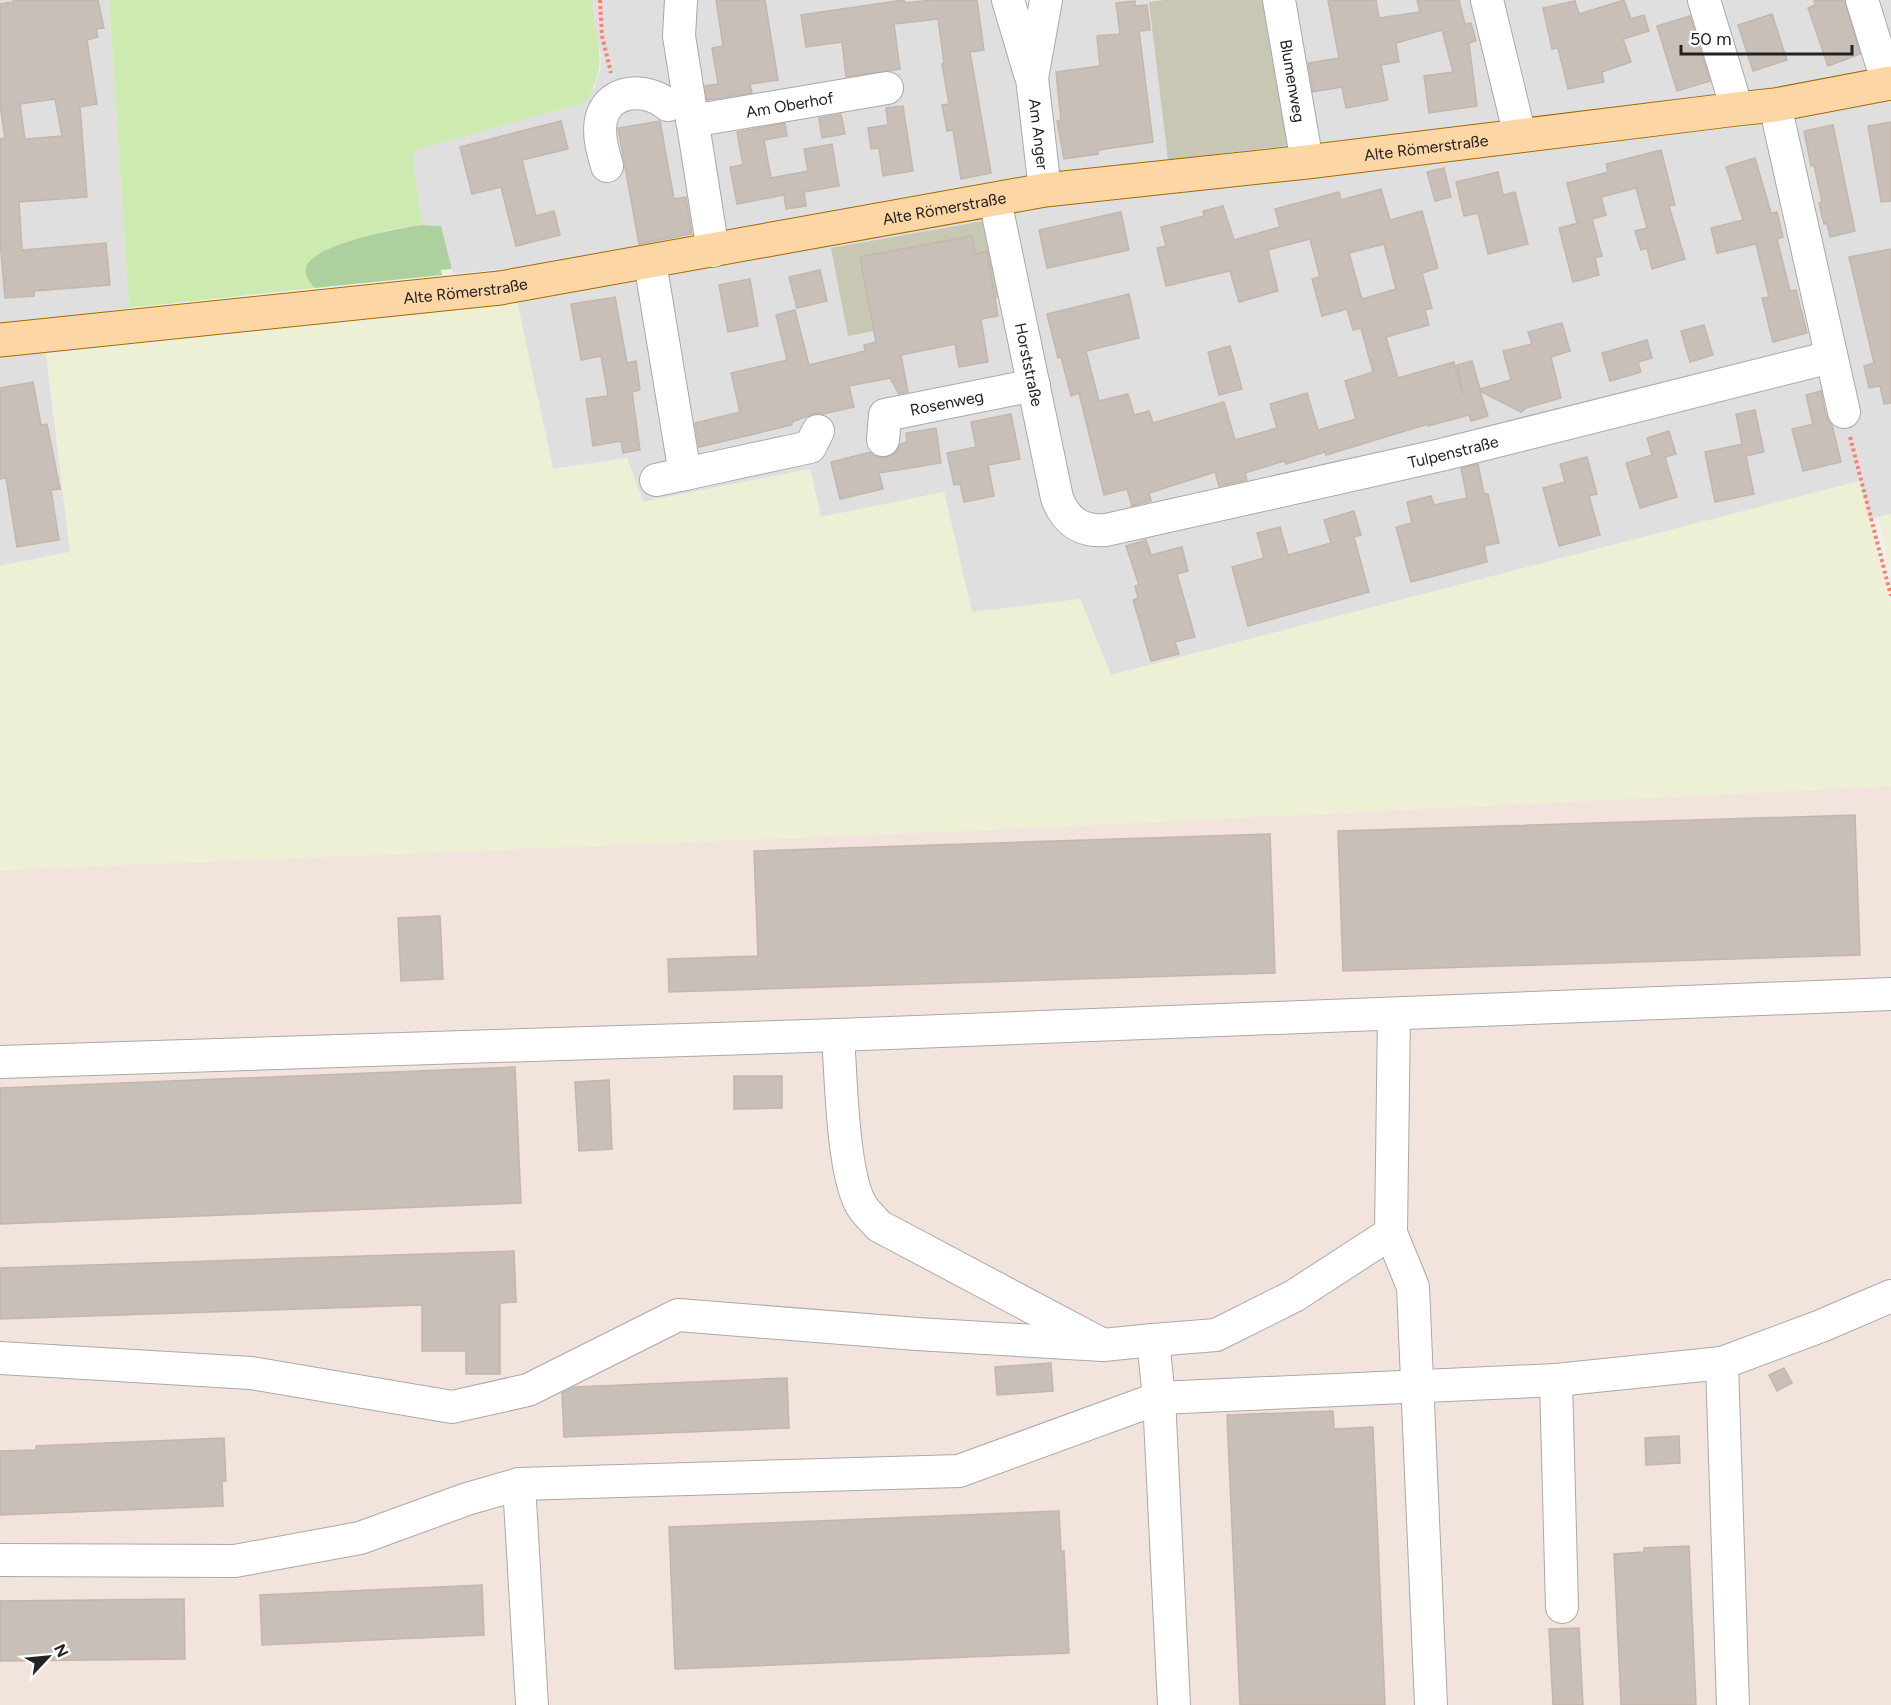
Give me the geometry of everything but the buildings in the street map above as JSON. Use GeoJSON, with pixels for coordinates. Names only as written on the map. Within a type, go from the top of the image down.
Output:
{"type":"FeatureCollection","features":[{"type":"Feature","properties":{"kind":"main road","name":"Alte Römerstraße"},"geometry":{"type":"LineString","coordinates":[[0,340],[500,288],[1045,190],[1307,162],[1737,110],[1890,83]]}},
{"type":"Feature","properties":{"kind":"street"},"geometry":{"type":"LineString","coordinates":[[681,0],[680,113],[713,251]]}},
{"type":"Feature","properties":{"kind":"street","name":"Am Anger"},"geometry":{"type":"LineString","coordinates":[[1008,0],[1032,78],[1045,190]]}},
{"type":"Feature","properties":{"kind":"street","name":"Am Anger"},"geometry":{"type":"LineString","coordinates":[[1032,78],[1046,0]]}},
{"type":"Feature","properties":{"kind":"street","name":"Blumenweg"},"geometry":{"type":"LineString","coordinates":[[1279,0],[1307,162]]}},
{"type":"Feature","properties":{"kind":"street"},"geometry":{"type":"LineString","coordinates":[[1487,0],[1520,136]]}},
{"type":"Feature","properties":{"kind":"street"},"geometry":{"type":"LineString","coordinates":[[1704,0],[1737,110]]}},
{"type":"Feature","properties":{"kind":"street"},"geometry":{"type":"LineString","coordinates":[[1862,0],[1890,83]]}},
{"type":"Feature","properties":{"kind":"street","name":"Am Oberhof"},"geometry":{"type":"LineString","coordinates":[[680,113],[887,88]]}},
{"type":"Feature","properties":{"kind":"street"},"geometry":{"type":"LineString","coordinates":[[607,166],[600,132],[601,119],[607,107],[615,99],[630,92],[643,92],[660,97],[680,113]]}},
{"type":"Feature","properties":{"kind":"street"},"geometry":{"type":"LineString","coordinates":[[1775,105],[1844,412]]}},
{"type":"Feature","properties":{"kind":"street","name":"Horststraße"},"geometry":{"type":"LineString","coordinates":[[995,200],[1057,498],[1067,518],[1075,524]]}},
{"type":"Feature","properties":{"kind":"street"},"geometry":{"type":"LineString","coordinates":[[650,262],[671,477],[810,447],[818,431]]}},
{"type":"Feature","properties":{"kind":"street","name":"Tulpenstraße"},"geometry":{"type":"LineString","coordinates":[[1075,524],[1096,531],[1141,522],[1441,455],[1831,357]]}},
{"type":"Feature","properties":{"kind":"street","name":"Rosenweg"},"geometry":{"type":"LineString","coordinates":[[883,440],[885,415],[1034,385]]}},
{"type":"Feature","properties":{"kind":"street"},"geometry":{"type":"LineString","coordinates":[[0,1062],[838,1035],[1891,994]]}},
{"type":"Feature","properties":{"kind":"street"},"geometry":{"type":"LineString","coordinates":[[1394,1014],[1391,1233],[1413,1287],[1431,1705]]}},
{"type":"Feature","properties":{"kind":"street"},"geometry":{"type":"LineString","coordinates":[[838,1035],[846,1146],[862,1207],[879,1226],[1103,1345]]}},
{"type":"Feature","properties":{"kind":"street"},"geometry":{"type":"LineString","coordinates":[[0,1358],[251,1373],[452,1407],[528,1390],[678,1315],[917,1334],[1103,1345],[1216,1335],[1294,1296],[1391,1233]]}},
{"type":"Feature","properties":{"kind":"street"},"geometry":{"type":"LineString","coordinates":[[0,1560],[235,1562],[360,1538],[467,1499],[519,1484],[959,1471],[1159,1398],[1556,1380],[1722,1363],[1821,1326],[1891,1296]]}},
{"type":"Feature","properties":{"kind":"street"},"geometry":{"type":"LineString","coordinates":[[1153,1340],[1159,1398],[1174,1705]]}},
{"type":"Feature","properties":{"kind":"street"},"geometry":{"type":"LineString","coordinates":[[1722,1363],[1733,1705]]}},
{"type":"Feature","properties":{"kind":"street"},"geometry":{"type":"LineString","coordinates":[[1556,1380],[1562,1607]]}},
{"type":"Feature","properties":{"kind":"street"},"geometry":{"type":"LineString","coordinates":[[519,1484],[532,1705]]}},
{"type":"Feature","properties":{"kind":"path"},"geometry":{"type":"LineString","coordinates":[[600,0],[602,36],[615,99]]}},
{"type":"Feature","properties":{"kind":"path"},"geometry":{"type":"LineString","coordinates":[[1844,412],[1891,596]]}},
{"type":"Feature","properties":{"kind":"shaded area"},"geometry":{"type":"Polygon","coordinates":[[[0,0],[109,0],[129,308],[42,321],[70,552],[0,566],[0,0]]]}},
{"type":"Feature","properties":{"kind":"shaded area"},"geometry":{"type":"Polygon","coordinates":[[[593,0],[1015,0],[1023,28],[1041,0],[1891,0],[1891,514],[1869,519],[1860,481],[1111,675],[1080,599],[972,613],[944,492],[821,518],[810,469],[643,502],[627,458],[553,469],[517,302],[515,268],[453,274],[441,226],[422,225],[413,157],[416,150],[594,89],[600,70],[601,55],[593,0]]]}},
{"type":"Feature","properties":{"kind":"shaded area"},"geometry":{"type":"Polygon","coordinates":[[[1270,0],[1292,140],[1285,146],[1168,160],[1149,2],[1270,0]]]}},
{"type":"Feature","properties":{"kind":"shaded area"},"geometry":{"type":"Polygon","coordinates":[[[995,219],[1010,295],[928,312],[928,320],[848,336],[831,248],[995,219]]]}},
{"type":"Feature","properties":{"kind":"shaded area"},"geometry":{"type":"Polygon","coordinates":[[[517,302],[553,469],[627,458],[643,502],[810,469],[821,517],[944,492],[972,612],[1080,599],[1111,675],[1860,481],[1891,607],[1891,786],[1007,829],[0,870],[0,566],[70,552],[47,354],[517,302]]]}},
{"type":"Feature","properties":{"kind":"shaded area"},"geometry":{"type":"Polygon","coordinates":[[[1891,514],[1891,567],[1878,517],[1891,514]]]}},
{"type":"Feature","properties":{"kind":"shaded area"},"geometry":{"type":"Polygon","coordinates":[[[1891,786],[1891,1705],[0,1705],[0,870],[1007,829],[1891,786]]]}},
{"type":"Feature","properties":{"kind":"green space"},"geometry":{"type":"Polygon","coordinates":[[[109,0],[593,0],[599,51],[598,74],[586,102],[416,150],[413,157],[422,225],[388,230],[325,250],[307,278],[315,288],[129,308],[109,0]]]}},
{"type":"Feature","properties":{"kind":"green space"},"geometry":{"type":"Polygon","coordinates":[[[422,225],[441,226],[452,269],[441,270],[442,275],[315,288],[309,282],[306,268],[312,259],[323,252],[358,239],[422,225]]]}}]}
